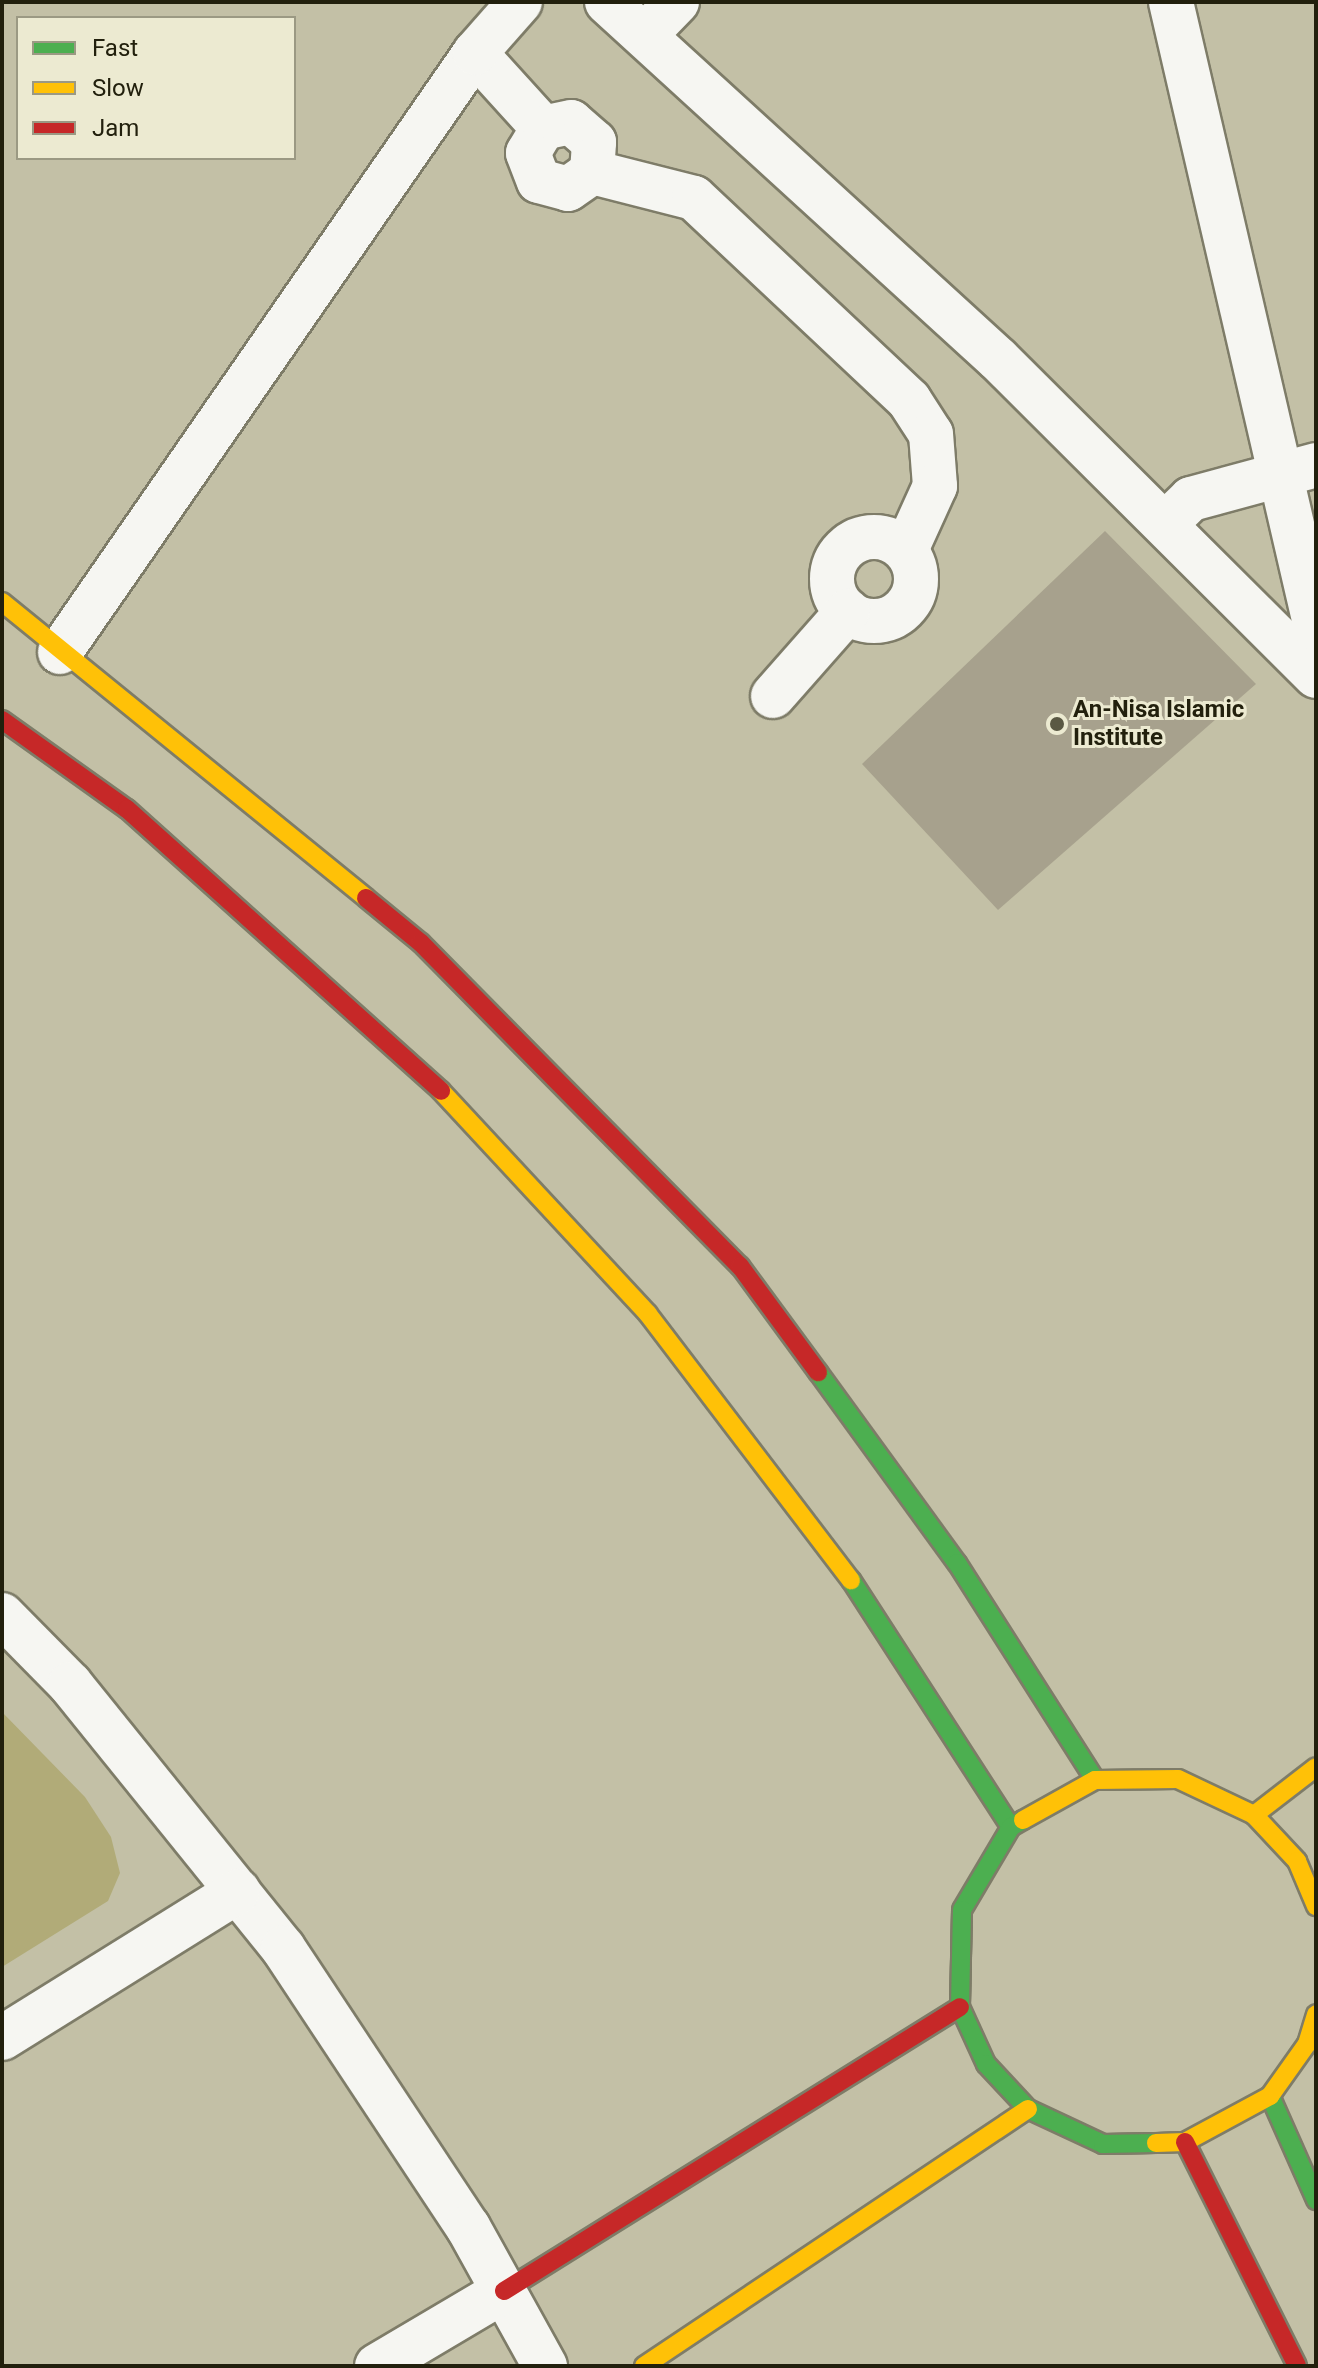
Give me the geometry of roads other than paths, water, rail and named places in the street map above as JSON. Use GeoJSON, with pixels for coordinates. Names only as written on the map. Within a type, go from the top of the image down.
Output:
{"type":"FeatureCollection","features":[{"type":"Feature","properties":{"kind":"street"},"geometry":{"type":"LineString","coordinates":[[60,652],[475,53],[520,2]]}},
{"type":"Feature","properties":{"kind":"street"},"geometry":{"type":"LineString","coordinates":[[607,2],[1165,524],[1314,658]]}},
{"type":"Feature","properties":{"kind":"street"},"geometry":{"type":"LineString","coordinates":[[645,35],[677,2]]}},
{"type":"Feature","properties":{"kind":"street"},"geometry":{"type":"LineString","coordinates":[[1171,2],[1298,470],[1314,658]]}},
{"type":"Feature","properties":{"kind":"street"},"geometry":{"type":"LineString","coordinates":[[475,53],[543,128],[571,122],[594,142],[592,172],[694,198],[909,400],[931,434],[935,486],[906,550]]}},
{"type":"Feature","properties":{"kind":"street"},"geometry":{"type":"LineString","coordinates":[[1165,524],[1191,499],[1298,470]]}},
{"type":"Feature","properties":{"kind":"street"},"geometry":{"type":"LineString","coordinates":[[880,536],[906,550],[918,578],[909,606],[883,621],[848,611],[833,595],[832,565],[851,542],[880,536]]}},
{"type":"Feature","properties":{"kind":"street"},"geometry":{"type":"LineString","coordinates":[[2,602],[60,652],[227,779],[421,943],[740,1266],[957,1563],[1095,1780]]}},
{"type":"Feature","properties":{"kind":"street"},"geometry":{"type":"LineString","coordinates":[[773,696],[848,611]]}},
{"type":"Feature","properties":{"kind":"street"},"geometry":{"type":"LineString","coordinates":[[2,720],[139,819],[420,1069],[548,1202],[648,1314],[853,1583],[1011,1827]]}},
{"type":"Feature","properties":{"kind":"street"},"geometry":{"type":"LineString","coordinates":[[2,1615],[70,1684],[292,1961],[504,2291],[545,2366]]}},
{"type":"Feature","properties":{"kind":"street"},"geometry":{"type":"LineString","coordinates":[[1254,1815],[1316,1767]]}},
{"type":"Feature","properties":{"kind":"street"},"geometry":{"type":"LineString","coordinates":[[1316,1906],[1297,1861],[1254,1815],[1178,1779],[1095,1780],[1011,1827],[962,1910],[960,2007],[986,2064],[1028,2109],[1103,2144],[1185,2142],[1270,2096],[1307,2044],[1316,2014]]}},
{"type":"Feature","properties":{"kind":"street"},"geometry":{"type":"LineString","coordinates":[[2,2038],[238,1891]]}},
{"type":"Feature","properties":{"kind":"street"},"geometry":{"type":"LineString","coordinates":[[377,2366],[504,2291],[960,2007]]}},
{"type":"Feature","properties":{"kind":"street"},"geometry":{"type":"LineString","coordinates":[[1270,2096],[1316,2200]]}},
{"type":"Feature","properties":{"kind":"street"},"geometry":{"type":"LineString","coordinates":[[644,2366],[1028,2109]]}},
{"type":"Feature","properties":{"kind":"street"},"geometry":{"type":"LineString","coordinates":[[1185,2142],[1297,2366]]}},
{"type":"Feature","properties":{"kind":"place","name":"An-Nisa Islamic Institute"},"geometry":{"type":"Point","coordinates":[1057,724]}}]}
